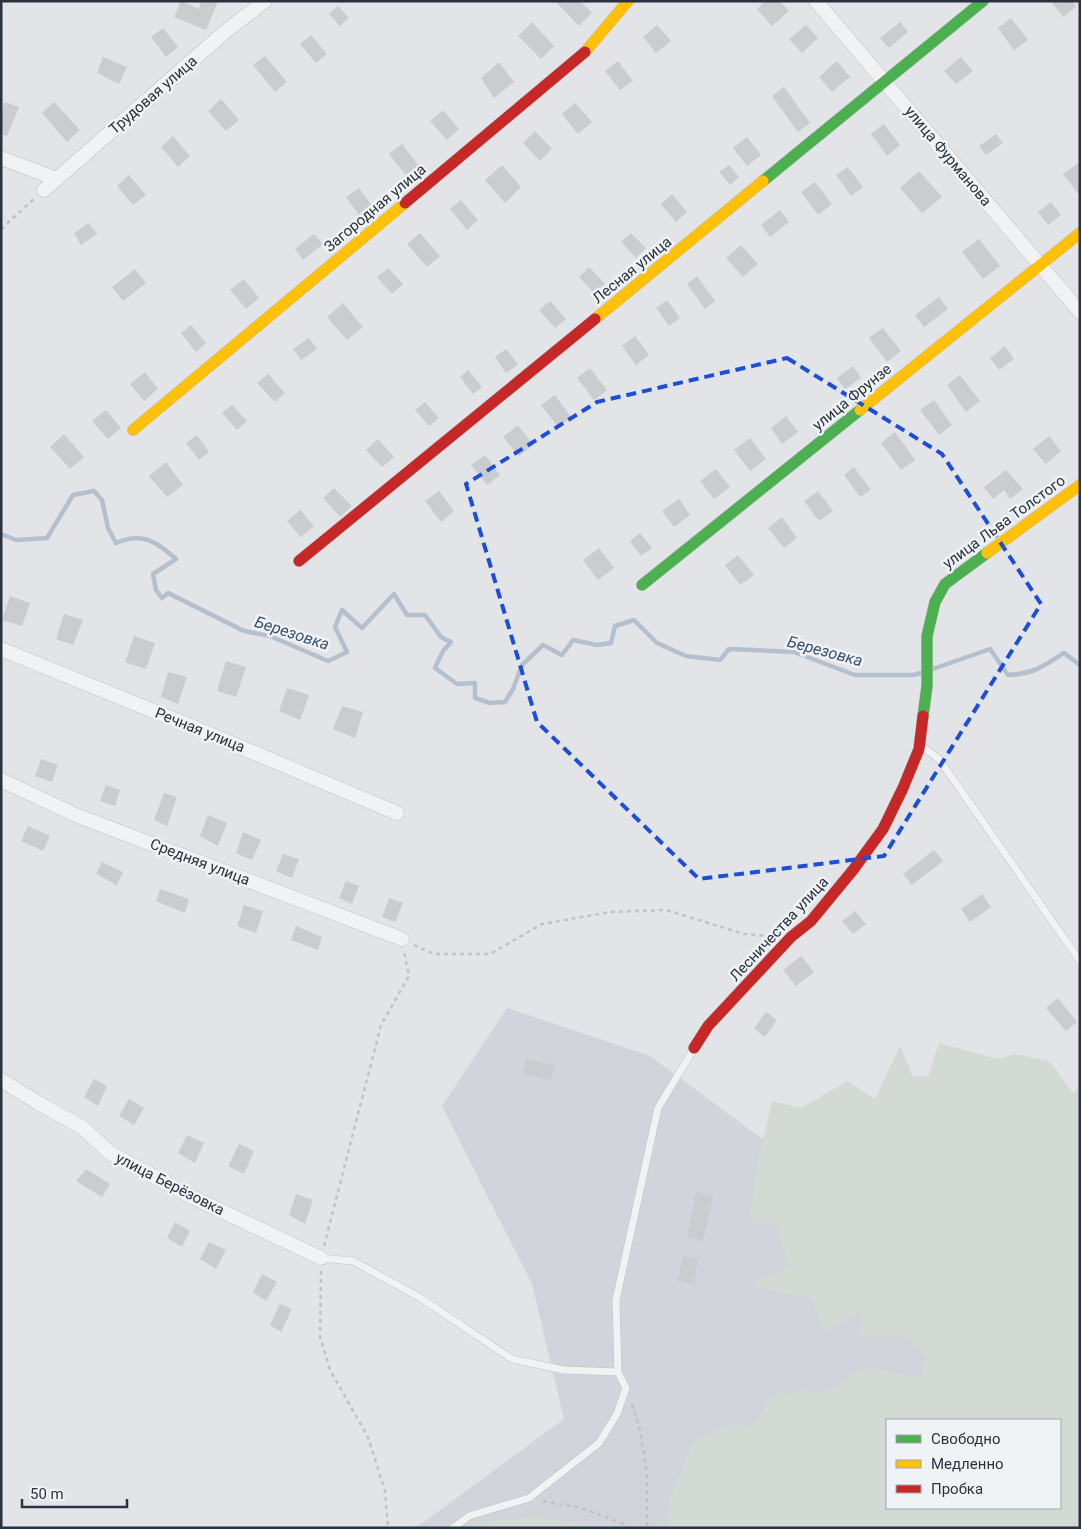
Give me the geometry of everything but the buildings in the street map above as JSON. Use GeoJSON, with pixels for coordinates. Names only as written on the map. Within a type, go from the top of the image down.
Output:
{"type":"FeatureCollection","features":[{"type":"Feature","properties":{"kind":"street","name":"Трудовая улица"},"geometry":{"type":"LineString","coordinates":[[44,190],[226,31],[265,1]]}},
{"type":"Feature","properties":{"kind":"street","name":"Загородная улица"},"geometry":{"type":"LineString","coordinates":[[133,430],[583,55],[628,1]]}},
{"type":"Feature","properties":{"kind":"street","name":"улица Фурманова"},"geometry":{"type":"LineString","coordinates":[[816,1],[1080,312]]}},
{"type":"Feature","properties":{"kind":"street","name":"Лесная улица"},"geometry":{"type":"LineString","coordinates":[[299,561],[983,1]]}},
{"type":"Feature","properties":{"kind":"street"},"geometry":{"type":"LineString","coordinates":[[1,158],[57,179]]}},
{"type":"Feature","properties":{"kind":"street","name":"улица Фрунзе"},"geometry":{"type":"LineString","coordinates":[[642,584],[1080,233]]}},
{"type":"Feature","properties":{"kind":"street","name":"улица Льва Толстого"},"geometry":{"type":"LineString","coordinates":[[927,686],[927,636],[935,602],[945,584],[1080,485]]}},
{"type":"Feature","properties":{"kind":"street","name":"Речная улица"},"geometry":{"type":"LineString","coordinates":[[1,650],[193,727],[397,813]]}},
{"type":"Feature","properties":{"kind":"street","name":"Лесничества улица"},"geometry":{"type":"LineString","coordinates":[[694,1048],[708,1026],[791,937],[811,921],[853,870],[883,829],[903,788],[919,744],[927,686]]}},
{"type":"Feature","properties":{"kind":"street","name":"Средняя улица"},"geometry":{"type":"LineString","coordinates":[[1,780],[78,816],[402,939]]}},
{"type":"Feature","properties":{"kind":"street","name":"улица Берёзовка"},"geometry":{"type":"LineString","coordinates":[[1,1080],[40,1104],[82,1126],[110,1153],[192,1197],[321,1258]]}},
{"type":"Feature","properties":{"kind":"lane"},"geometry":{"type":"LineString","coordinates":[[919,744],[939,759],[1080,961]]}},
{"type":"Feature","properties":{"kind":"lane"},"geometry":{"type":"LineString","coordinates":[[453,1528],[469,1516],[528,1498],[599,1443],[617,1414],[626,1388],[618,1372],[616,1300],[658,1108],[694,1048]]}},
{"type":"Feature","properties":{"kind":"lane"},"geometry":{"type":"LineString","coordinates":[[321,1258],[353,1261],[420,1297],[512,1359],[564,1370],[618,1372]]}},
{"type":"Feature","properties":{"kind":"path"},"geometry":{"type":"LineString","coordinates":[[1,229],[44,190]]}},
{"type":"Feature","properties":{"kind":"path"},"geometry":{"type":"LineString","coordinates":[[402,939],[434,954],[490,954],[542,924],[610,912],[666,910],[744,934],[791,937]]}},
{"type":"Feature","properties":{"kind":"path"},"geometry":{"type":"LineString","coordinates":[[388,1528],[385,1491],[368,1437],[330,1370],[320,1337],[321,1258],[381,1025],[409,976],[402,939]]}},
{"type":"Feature","properties":{"kind":"path"},"geometry":{"type":"LineString","coordinates":[[626,1388],[640,1430],[646,1465],[646,1528]]}},
{"type":"Feature","properties":{"kind":"path"},"geometry":{"type":"LineString","coordinates":[[528,1498],[581,1508],[624,1524],[629,1528]]}},
{"type":"Feature","properties":{"kind":"highlighted area"},"geometry":{"type":"Polygon","coordinates":[[[787,358],[942,454],[1041,604],[884,856],[699,879],[537,722],[466,484],[597,402],[787,358]]]}},
{"type":"Feature","properties":{"kind":"shaded area"},"geometry":{"type":"Polygon","coordinates":[[[507,1008],[650,1056],[821,1182],[979,1378],[695,1463],[689,1528],[411,1528],[421,1524],[564,1419],[532,1284],[442,1106],[507,1008]]]}},
{"type":"Feature","properties":{"kind":"shaded area"},"geometry":{"type":"Polygon","coordinates":[[[939,1043],[997,1059],[1016,1054],[1050,1062],[1073,1093],[1080,1087],[1080,1528],[667,1528],[669,1501],[693,1441],[716,1428],[754,1424],[775,1394],[834,1388],[864,1367],[920,1377],[926,1357],[907,1338],[859,1338],[861,1312],[823,1332],[811,1297],[754,1288],[757,1279],[790,1267],[775,1224],[749,1221],[758,1160],[772,1101],[801,1108],[847,1081],[875,1099],[900,1046],[913,1077],[929,1075],[939,1043]]]}},
{"type":"Feature","properties":{"kind":"shaded area"},"geometry":{"type":"Polygon","coordinates":[[[536,1516],[600,1528],[469,1528],[479,1522],[536,1516]]]}},
{"type":"Feature","properties":{"kind":"waterway","name":"Березовка"},"geometry":{"type":"LineString","coordinates":[[1,534],[16,540],[47,538],[73,495],[94,491],[102,500],[108,528],[116,543],[141,538],[162,547],[176,559],[153,574],[156,590],[162,598],[168,593],[244,631],[270,636],[328,661],[347,652],[335,627],[342,610],[362,628],[394,594],[407,615],[425,615],[441,637],[451,642],[443,651],[435,668],[457,684],[475,683],[475,698],[490,703],[505,702],[513,689],[522,665],[543,645],[562,655],[573,640],[597,645],[611,643],[615,626],[634,620],[657,643],[686,656],[720,660],[729,649],[794,652],[855,675],[913,675],[921,673]]}},
{"type":"Feature","properties":{"kind":"waterway","name":"Березовка"},"geometry":{"type":"LineString","coordinates":[[933,669],[990,649],[1008,675],[1024,673],[1038,668],[1064,653],[1080,665]]}},
{"type":"Feature","properties":{"kind":"traffic: fast"},"geometry":{"type":"LineString","coordinates":[[763,181],[983,1]]}},
{"type":"Feature","properties":{"kind":"traffic: fast"},"geometry":{"type":"LineString","coordinates":[[642,585],[860,410]]}},
{"type":"Feature","properties":{"kind":"traffic: fast"},"geometry":{"type":"LineString","coordinates":[[923,716],[927,686],[927,636],[935,602],[945,584],[987,553]]}},
{"type":"Feature","properties":{"kind":"traffic: slow"},"geometry":{"type":"LineString","coordinates":[[585,52],[628,1]]}},
{"type":"Feature","properties":{"kind":"traffic: slow"},"geometry":{"type":"LineString","coordinates":[[595,319],[763,181]]}},
{"type":"Feature","properties":{"kind":"traffic: slow"},"geometry":{"type":"LineString","coordinates":[[133,430],[405,203]]}},
{"type":"Feature","properties":{"kind":"traffic: slow"},"geometry":{"type":"LineString","coordinates":[[860,410],[1080,233]]}},
{"type":"Feature","properties":{"kind":"traffic: slow"},"geometry":{"type":"LineString","coordinates":[[987,553],[1080,485]]}},
{"type":"Feature","properties":{"kind":"traffic: jam"},"geometry":{"type":"LineString","coordinates":[[405,203],[585,52]]}},
{"type":"Feature","properties":{"kind":"traffic: jam"},"geometry":{"type":"LineString","coordinates":[[299,561],[595,319]]}},
{"type":"Feature","properties":{"kind":"traffic: jam"},"geometry":{"type":"LineString","coordinates":[[694,1048],[708,1026],[791,937],[811,921],[853,870],[883,829],[919,749],[923,716]]}}]}
